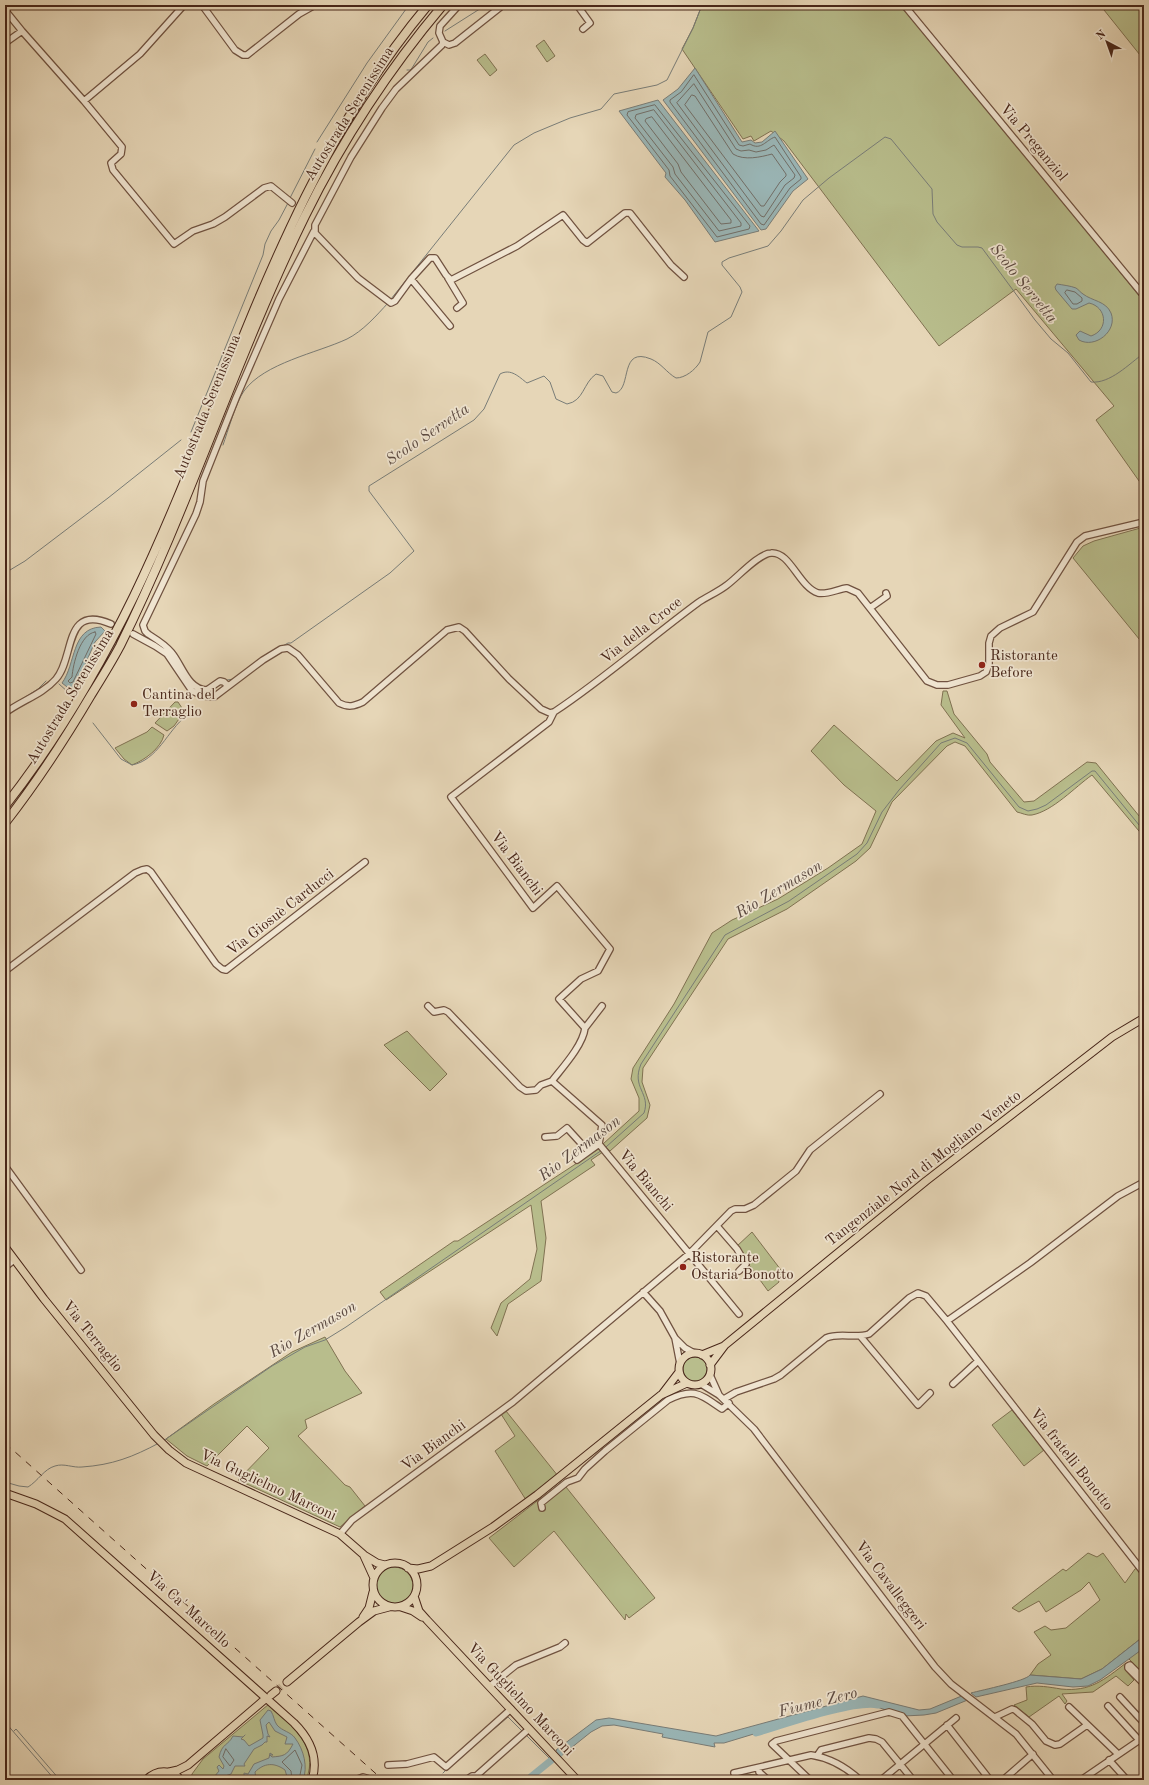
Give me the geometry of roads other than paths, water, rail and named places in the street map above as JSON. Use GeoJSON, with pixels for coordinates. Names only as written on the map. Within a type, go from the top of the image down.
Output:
{"type":"FeatureCollection","features":[{"type":"Feature","properties":{"kind":"highway"},"geometry":{"type":"LineString","coordinates":[[395,48],[402,34],[423,5]]}},
{"type":"Feature","properties":{"kind":"highway","name":"Autostrada Serenissima"},"geometry":{"type":"LineString","coordinates":[[5,806],[50,745],[81,696],[111,642],[166,524],[251,313],[284,240],[335,139],[371,82],[428,5]]}},
{"type":"Feature","properties":{"kind":"highway","name":"Autostrada Serenissima"},"geometry":{"type":"LineString","coordinates":[[5,823],[57,751],[119,648],[164,552],[246,348],[306,215],[357,123],[412,42],[443,5]]}},
{"type":"Feature","properties":{"kind":"highway"},"geometry":{"type":"LineString","coordinates":[[412,42],[421,36],[448,5]]}},
{"type":"Feature","properties":{"kind":"main road","name":"Tangenziale Nord di Mogliano Veneto"},"geometry":{"type":"LineString","coordinates":[[725,1346],[932,1176],[1112,1037],[1144,1018]]}},
{"type":"Feature","properties":{"kind":"main road","name":"Via Terraglio"},"geometry":{"type":"LineString","coordinates":[[5,1247],[160,1442]]}},
{"type":"Feature","properties":{"kind":"main road"},"geometry":{"type":"LineString","coordinates":[[702,1355],[725,1346]]}},
{"type":"Feature","properties":{"kind":"main road"},"geometry":{"type":"LineString","coordinates":[[710,1365],[725,1346]]}},
{"type":"Feature","properties":{"kind":"main road"},"geometry":{"type":"LineString","coordinates":[[661,1395],[680,1368],[684,1358],[694,1353],[702,1355],[707,1359],[710,1365],[710,1375],[701,1384],[696,1385],[687,1383],[683,1380],[680,1368]]}},
{"type":"Feature","properties":{"kind":"main road"},"geometry":{"type":"LineString","coordinates":[[287,1682],[374,1611],[389,1607],[402,1606],[408,1603],[414,1596],[422,1575],[431,1566],[493,1527],[537,1495],[661,1395],[687,1383]]}},
{"type":"Feature","properties":{"kind":"main road","name":"Via Guglielmo Marconi"},"geometry":{"type":"LineString","coordinates":[[160,1442],[186,1463],[340,1534],[364,1555],[376,1563],[385,1565],[397,1563],[408,1568]]}},
{"type":"Feature","properties":{"kind":"main road","name":"Via Ca' Marcello"},"geometry":{"type":"LineString","coordinates":[[5,1492],[36,1504],[64,1519],[294,1722],[307,1737],[312,1748],[315,1764],[312,1780]]}},
{"type":"Feature","properties":{"kind":"main road","name":"Via Guglielmo Marconi"},"geometry":{"type":"LineString","coordinates":[[359,1622],[369,1608],[373,1592],[374,1578],[364,1555]]}},
{"type":"Feature","properties":{"kind":"main road"},"geometry":{"type":"LineString","coordinates":[[374,1578],[377,1571],[385,1565]]}},
{"type":"Feature","properties":{"kind":"main road"},"geometry":{"type":"LineString","coordinates":[[408,1568],[420,1569],[431,1566]]}},
{"type":"Feature","properties":{"kind":"main road"},"geometry":{"type":"LineString","coordinates":[[408,1568],[414,1575],[417,1586]]}},
{"type":"Feature","properties":{"kind":"main road"},"geometry":{"type":"LineString","coordinates":[[373,1592],[380,1602],[389,1607]]}},
{"type":"Feature","properties":{"kind":"main road","name":"Via Guglielmo Marconi"},"geometry":{"type":"LineString","coordinates":[[414,1596],[419,1610],[427,1620],[577,1780]]}},
{"type":"Feature","properties":{"kind":"main road","name":"Via Guglielmo Marconi"},"geometry":{"type":"LineString","coordinates":[[402,1606],[427,1620]]}},
{"type":"Feature","properties":{"kind":"main road"},"geometry":{"type":"LineString","coordinates":[[146,1780],[157,1773],[178,1770],[188,1765],[264,1700]]}},
{"type":"Feature","properties":{"kind":"main road"},"geometry":{"type":"LineString","coordinates":[[170,1772],[182,1780],[188,1765]]}},
{"type":"Feature","properties":{"kind":"street"},"geometry":{"type":"LineString","coordinates":[[84,101],[140,54],[184,5]]}},
{"type":"Feature","properties":{"kind":"street"},"geometry":{"type":"LineString","coordinates":[[202,5],[235,50],[243,55],[247,55],[299,14],[315,5]]}},
{"type":"Feature","properties":{"kind":"street"},"geometry":{"type":"LineString","coordinates":[[459,5],[440,26],[439,33],[443,42],[449,45],[455,43],[503,5]]}},
{"type":"Feature","properties":{"kind":"street"},"geometry":{"type":"LineString","coordinates":[[577,5],[590,23],[583,29]]}},
{"type":"Feature","properties":{"kind":"street","name":"Via Preganziol"},"geometry":{"type":"LineString","coordinates":[[904,5],[1144,296]]}},
{"type":"Feature","properties":{"kind":"street"},"geometry":{"type":"LineString","coordinates":[[5,10],[122,147],[121,154],[111,163],[113,170],[174,244],[193,231],[212,224],[225,217],[264,188],[271,186],[289,202]]}},
{"type":"Feature","properties":{"kind":"street"},"geometry":{"type":"LineString","coordinates":[[5,43],[22,31]]}},
{"type":"Feature","properties":{"kind":"street"},"geometry":{"type":"LineString","coordinates":[[228,686],[220,680],[207,690],[196,687],[188,680],[172,653],[148,634],[143,625],[196,514],[204,481],[234,403],[279,300],[351,157],[396,89],[431,57],[443,42]]}},
{"type":"Feature","properties":{"kind":"street"},"geometry":{"type":"LineString","coordinates":[[448,278],[452,280],[517,246],[560,215],[565,216],[583,240],[588,243],[627,212],[633,215],[672,265],[684,277]]}},
{"type":"Feature","properties":{"kind":"street"},"geometry":{"type":"LineString","coordinates":[[314,231],[352,273],[388,301],[395,302],[425,262],[433,257],[435,258],[463,303],[457,308]]}},
{"type":"Feature","properties":{"kind":"street"},"geometry":{"type":"LineString","coordinates":[[411,279],[450,326]]}},
{"type":"Feature","properties":{"kind":"street","name":"Via della Croce"},"geometry":{"type":"LineString","coordinates":[[554,712],[630,657],[700,602],[727,585],[766,554],[773,553],[784,558],[805,584],[813,591],[822,594],[847,588],[858,594],[919,672],[931,684],[948,685],[980,676],[986,672],[989,664],[989,643],[991,636],[1000,628],[1032,612],[1077,542],[1085,536],[1144,522]]}},
{"type":"Feature","properties":{"kind":"street"},"geometry":{"type":"LineString","coordinates":[[870,608],[887,596],[886,593]]}},
{"type":"Feature","properties":{"kind":"street"},"geometry":{"type":"LineString","coordinates":[[5,713],[50,684],[58,677],[63,667],[72,635],[78,626],[87,620],[95,619],[111,624]]}},
{"type":"Feature","properties":{"kind":"street"},"geometry":{"type":"LineString","coordinates":[[132,634],[167,654],[192,691],[204,696],[214,697],[263,660],[281,649],[288,648],[298,655],[339,703],[346,706],[353,706],[363,702],[447,630],[459,627],[465,631],[509,679],[541,709],[550,713],[554,712]]}},
{"type":"Feature","properties":{"kind":"street","name":"Via Bianchi"},"geometry":{"type":"LineString","coordinates":[[554,712],[549,722],[451,797],[533,908],[557,886],[610,949],[598,971],[578,981],[559,999],[585,1028]]}},
{"type":"Feature","properties":{"kind":"street","name":"Via Giosuè Carducci"},"geometry":{"type":"LineString","coordinates":[[5,971],[135,873],[147,869],[151,872],[216,964],[222,969],[226,970],[365,862]]}},
{"type":"Feature","properties":{"kind":"street"},"geometry":{"type":"LineString","coordinates":[[428,1006],[434,1012],[444,1010],[448,1012],[526,1091],[536,1090],[541,1085],[552,1081],[573,1054],[585,1028],[602,1006]]}},
{"type":"Feature","properties":{"kind":"street","name":"Via Bianchi"},"geometry":{"type":"LineString","coordinates":[[552,1081],[602,1125],[599,1145],[739,1314]]}},
{"type":"Feature","properties":{"kind":"street","name":"Via Bianchi"},"geometry":{"type":"LineString","coordinates":[[340,1534],[352,1520],[513,1402],[690,1253],[733,1210],[749,1208],[772,1191],[796,1171],[810,1150],[880,1094]]}},
{"type":"Feature","properties":{"kind":"street"},"geometry":{"type":"LineString","coordinates":[[545,1137],[557,1136],[567,1128],[588,1152]]}},
{"type":"Feature","properties":{"kind":"street"},"geometry":{"type":"LineString","coordinates":[[577,1160],[599,1145]]}},
{"type":"Feature","properties":{"kind":"street"},"geometry":{"type":"LineString","coordinates":[[5,1166],[81,1270]]}},
{"type":"Feature","properties":{"kind":"street"},"geometry":{"type":"LineString","coordinates":[[947,1321],[1030,1263],[1118,1196],[1144,1182]]}},
{"type":"Feature","properties":{"kind":"street"},"geometry":{"type":"LineString","coordinates":[[717,1226],[737,1249],[746,1264],[739,1271]]}},
{"type":"Feature","properties":{"kind":"street"},"geometry":{"type":"LineString","coordinates":[[5,1267],[14,1260]]}},
{"type":"Feature","properties":{"kind":"street"},"geometry":{"type":"LineString","coordinates":[[643,1292],[660,1312],[675,1338],[685,1348],[694,1353]]}},
{"type":"Feature","properties":{"kind":"street","name":"Via fratelli Bonotto"},"geometry":{"type":"LineString","coordinates":[[861,1337],[869,1334],[909,1298],[918,1293],[926,1296],[1144,1573]]}},
{"type":"Feature","properties":{"kind":"street"},"geometry":{"type":"LineString","coordinates":[[710,1375],[722,1397],[774,1379],[826,1338],[832,1336],[861,1337],[918,1405],[930,1393]]}},
{"type":"Feature","properties":{"kind":"street"},"geometry":{"type":"LineString","coordinates":[[675,1338],[680,1368]]}},
{"type":"Feature","properties":{"kind":"street"},"geometry":{"type":"LineString","coordinates":[[952,1384],[978,1361]]}},
{"type":"Feature","properties":{"kind":"street","name":"Via Cavalleggeri"},"geometry":{"type":"LineString","coordinates":[[701,1384],[722,1397],[754,1429],[936,1667],[952,1684],[1016,1734],[1053,1780]]}},
{"type":"Feature","properties":{"kind":"street"},"geometry":{"type":"LineString","coordinates":[[542,1508],[541,1503],[568,1482],[578,1478],[585,1469],[605,1451],[668,1400],[679,1394],[690,1393],[698,1394],[707,1398],[722,1409],[729,1403]]}},
{"type":"Feature","properties":{"kind":"street"},"geometry":{"type":"LineString","coordinates":[[490,1686],[516,1665],[560,1647],[566,1643]]}},
{"type":"Feature","properties":{"kind":"street"},"geometry":{"type":"LineString","coordinates":[[1144,1679],[1130,1665],[1128,1666],[1128,1668],[1144,1684]]}},
{"type":"Feature","properties":{"kind":"street"},"geometry":{"type":"LineString","coordinates":[[1120,1697],[1144,1723]]}},
{"type":"Feature","properties":{"kind":"street"},"geometry":{"type":"LineString","coordinates":[[1082,1780],[1141,1738],[1108,1706]]}},
{"type":"Feature","properties":{"kind":"street"},"geometry":{"type":"LineString","coordinates":[[1069,1707],[1118,1754]]}},
{"type":"Feature","properties":{"kind":"street"},"geometry":{"type":"LineString","coordinates":[[995,1717],[1012,1709],[1015,1710],[1032,1724],[1046,1741],[1055,1745],[1060,1744],[1087,1725]]}},
{"type":"Feature","properties":{"kind":"street"},"geometry":{"type":"LineString","coordinates":[[388,1765],[407,1764],[434,1756],[446,1767],[510,1710]]}},
{"type":"Feature","properties":{"kind":"street"},"geometry":{"type":"LineString","coordinates":[[810,1780],[772,1744],[776,1741],[889,1712],[902,1716],[953,1780]]}},
{"type":"Feature","properties":{"kind":"street"},"geometry":{"type":"LineString","coordinates":[[881,1780],[956,1718]]}},
{"type":"Feature","properties":{"kind":"street"},"geometry":{"type":"LineString","coordinates":[[947,1725],[990,1780]]}},
{"type":"Feature","properties":{"kind":"street"},"geometry":{"type":"LineString","coordinates":[[466,1780],[472,1776],[475,1778],[529,1729]]}},
{"type":"Feature","properties":{"kind":"street"},"geometry":{"type":"LineString","coordinates":[[817,1756],[821,1750],[869,1738],[876,1739],[882,1742],[913,1780]]}},
{"type":"Feature","properties":{"kind":"street"},"geometry":{"type":"LineString","coordinates":[[1003,1780],[1033,1754]]}},
{"type":"Feature","properties":{"kind":"street"},"geometry":{"type":"LineString","coordinates":[[734,1773],[811,1755],[849,1769],[860,1780]]}},
{"type":"Feature","properties":{"kind":"street"},"geometry":{"type":"LineString","coordinates":[[1109,1760],[1127,1780]]}},
{"type":"Feature","properties":{"kind":"street"},"geometry":{"type":"LineString","coordinates":[[759,1768],[759,1772],[768,1780]]}},
{"type":"Feature","properties":{"kind":"street"},"geometry":{"type":"LineString","coordinates":[[355,1780],[363,1777],[373,1780]]}},
{"type":"Feature","properties":{"kind":"water"},"geometry":{"type":"Polygon","coordinates":[[[695,68],[742,142],[751,140],[755,143],[762,142],[775,131],[808,179],[793,191],[766,229],[761,230],[663,100],[678,89],[695,68]]]}},
{"type":"Feature","properties":{"kind":"water"},"geometry":{"type":"Polygon","coordinates":[[[658,100],[759,231],[715,242],[685,200],[665,177],[666,173],[619,111],[658,100]]]}},
{"type":"Feature","properties":{"kind":"water"},"geometry":{"type":"Polygon","coordinates":[[[1057,284],[1076,288],[1109,309],[1112,320],[1111,326],[1104,337],[1092,342],[1079,340],[1076,335],[1080,331],[1091,336],[1097,333],[1101,329],[1104,319],[1099,309],[1095,305],[1089,303],[1076,309],[1072,309],[1056,290],[1055,287],[1057,284]]]}},
{"type":"Feature","properties":{"kind":"water"},"geometry":{"type":"Polygon","coordinates":[[[101,627],[105,631],[95,642],[76,685],[71,690],[62,683],[79,640],[91,629],[101,627]]]}},
{"type":"Feature","properties":{"kind":"water"},"geometry":{"type":"Polygon","coordinates":[[[1144,1636],[1144,1648],[1100,1680],[1088,1686],[1073,1687],[1037,1683],[976,1697],[971,1693],[1012,1683],[1030,1675],[1081,1679],[1102,1669],[1144,1636]]]}},
{"type":"Feature","properties":{"kind":"water"},"geometry":{"type":"Polygon","coordinates":[[[964,1695],[970,1699],[936,1713],[924,1715],[904,1716],[865,1703],[790,1723],[724,1743],[714,1743],[715,1747],[662,1737],[663,1734],[614,1725],[602,1726],[591,1732],[561,1756],[556,1750],[596,1720],[609,1718],[716,1736],[863,1696],[919,1710],[930,1709],[964,1695]]]}},
{"type":"Feature","properties":{"kind":"water"},"geometry":{"type":"Polygon","coordinates":[[[268,1710],[271,1711],[277,1725],[293,1736],[301,1748],[305,1764],[303,1780],[288,1780],[285,1770],[281,1767],[266,1765],[255,1772],[256,1780],[242,1780],[244,1779],[244,1773],[248,1774],[254,1764],[269,1758],[270,1753],[273,1755],[270,1755],[272,1757],[284,1755],[289,1751],[293,1744],[285,1744],[287,1737],[275,1731],[269,1722],[266,1725],[270,1737],[267,1736],[267,1742],[254,1749],[244,1764],[245,1766],[235,1766],[231,1774],[225,1776],[221,1780],[209,1780],[219,1771],[217,1767],[219,1765],[223,1769],[224,1766],[219,1757],[220,1752],[233,1736],[243,1737],[241,1739],[244,1740],[249,1746],[263,1738],[260,1720],[268,1710]]]}},
{"type":"Feature","properties":{"kind":"waterway"},"geometry":{"type":"LineString","coordinates":[[317,142],[367,63],[409,5]]}},
{"type":"Feature","properties":{"kind":"waterway"},"geometry":{"type":"LineString","coordinates":[[445,31],[486,5]]}},
{"type":"Feature","properties":{"kind":"waterway"},"geometry":{"type":"LineString","coordinates":[[391,299],[514,145],[534,133],[570,118],[601,109],[614,94],[657,85],[667,80],[693,28],[702,5]]}},
{"type":"Feature","properties":{"kind":"waterway"},"geometry":{"type":"LineString","coordinates":[[407,70],[412,68],[428,42],[433,38]]}},
{"type":"Feature","properties":{"kind":"waterway","name":"Scolo Servetta"},"geometry":{"type":"LineString","coordinates":[[281,647],[291,643],[390,573],[414,551],[369,491],[369,486],[474,420],[484,409],[500,374],[508,372],[518,376],[527,383],[544,376],[550,382],[556,399],[567,404],[573,402],[580,396],[588,382],[596,374],[603,376],[612,392],[616,393],[621,390],[630,363],[634,358],[641,357],[651,359],[676,378],[693,371],[700,362],[708,332],[731,317],[742,292],[740,287],[722,265],[722,262],[729,258],[768,246],[781,231],[803,200],[829,178],[885,137],[891,139],[932,189],[933,214],[937,222],[957,245],[962,247],[982,248],[1035,320],[1051,339],[1068,353],[1091,382],[1098,382],[1112,377],[1144,353]]}},
{"type":"Feature","properties":{"kind":"waterway"},"geometry":{"type":"LineString","coordinates":[[290,198],[315,149]]}},
{"type":"Feature","properties":{"kind":"waterway"},"geometry":{"type":"LineString","coordinates":[[191,432],[263,255],[265,244],[288,203]]}},
{"type":"Feature","properties":{"kind":"waterway"},"geometry":{"type":"LineString","coordinates":[[223,445],[238,402],[244,391],[253,381],[277,366],[353,336],[369,323],[388,303]]}},
{"type":"Feature","properties":{"kind":"waterway"},"geometry":{"type":"LineString","coordinates":[[5,573],[25,561],[181,440]]}},
{"type":"Feature","properties":{"kind":"waterway","name":"Scolo Servetta"},"geometry":{"type":"LineString","coordinates":[[238,676],[259,659]]}},
{"type":"Feature","properties":{"kind":"waterway","name":"Scolo Servetta"},"geometry":{"type":"LineString","coordinates":[[227,680],[234,679]]}},
{"type":"Feature","properties":{"kind":"waterway","name":"Scolo Servetta"},"geometry":{"type":"LineString","coordinates":[[19,701],[38,689],[46,681]]}},
{"type":"Feature","properties":{"kind":"waterway","name":"Scolo Servetta"},"geometry":{"type":"LineString","coordinates":[[59,684],[68,692]]}},
{"type":"Feature","properties":{"kind":"waterway","name":"Scolo Servetta"},"geometry":{"type":"LineString","coordinates":[[93,723],[121,759],[132,765],[141,762],[156,751],[179,722],[186,716]]}},
{"type":"Feature","properties":{"kind":"waterway","name":"Rio Zermason"},"geometry":{"type":"LineString","coordinates":[[606,1147],[644,1113],[645,1100],[638,1079],[641,1064],[725,935],[789,901],[857,854],[867,843],[882,812],[899,790],[941,743],[955,738],[967,743],[1019,807],[1028,811],[1046,805],[1092,771],[1095,771],[1144,831]]}},
{"type":"Feature","properties":{"kind":"waterway","name":"Rio Zermason"},"geometry":{"type":"LineString","coordinates":[[163,1441],[272,1366],[305,1347],[325,1340],[346,1327],[602,1150]]}},
{"type":"Feature","properties":{"kind":"waterway","name":"Rio Zermason"},"geometry":{"type":"LineString","coordinates":[[5,1482],[28,1487],[44,1472],[55,1466],[62,1465],[79,1467],[113,1462],[131,1456],[159,1443]]}},
{"type":"Feature","properties":{"kind":"waterway","name":"Fiume Zero"},"geometry":{"type":"LineString","coordinates":[[756,1733],[800,1719],[853,1706],[867,1704],[878,1705]]}},
{"type":"Feature","properties":{"kind":"waterway"},"geometry":{"type":"LineString","coordinates":[[494,1729],[508,1717],[522,1731]]}},
{"type":"Feature","properties":{"kind":"waterway"},"geometry":{"type":"LineString","coordinates":[[5,1722],[55,1780]]}},
{"type":"Feature","properties":{"kind":"waterway"},"geometry":{"type":"LineString","coordinates":[[14,1731],[16,1729],[60,1780]]}},
{"type":"Feature","properties":{"kind":"waterway"},"geometry":{"type":"LineString","coordinates":[[526,1735],[551,1760]]}},
{"type":"Feature","properties":{"kind":"waterway","name":"Fiume Zero"},"geometry":{"type":"LineString","coordinates":[[527,1780],[559,1754]]}},
{"type":"Feature","properties":{"kind":"waterway"},"geometry":{"type":"LineString","coordinates":[[443,1773],[447,1769]]}},
{"type":"Feature","properties":{"kind":"tunnel"},"geometry":{"type":"LineString","coordinates":[[276,1691],[287,1682]]}},
{"type":"Feature","properties":{"kind":"railway"},"geometry":{"type":"LineString","coordinates":[[5,1443],[383,1780]]}},
{"type":"Feature","properties":{"kind":"place","name":"Ristorante Before"},"geometry":{"type":"Point","coordinates":[982,665]}},
{"type":"Feature","properties":{"kind":"place","name":"Cantina del Terraglio"},"geometry":{"type":"Point","coordinates":[134,704]}},
{"type":"Feature","properties":{"kind":"place","name":"Ristorante Ostaria Bonotto"},"geometry":{"type":"Point","coordinates":[683,1267]}}]}
